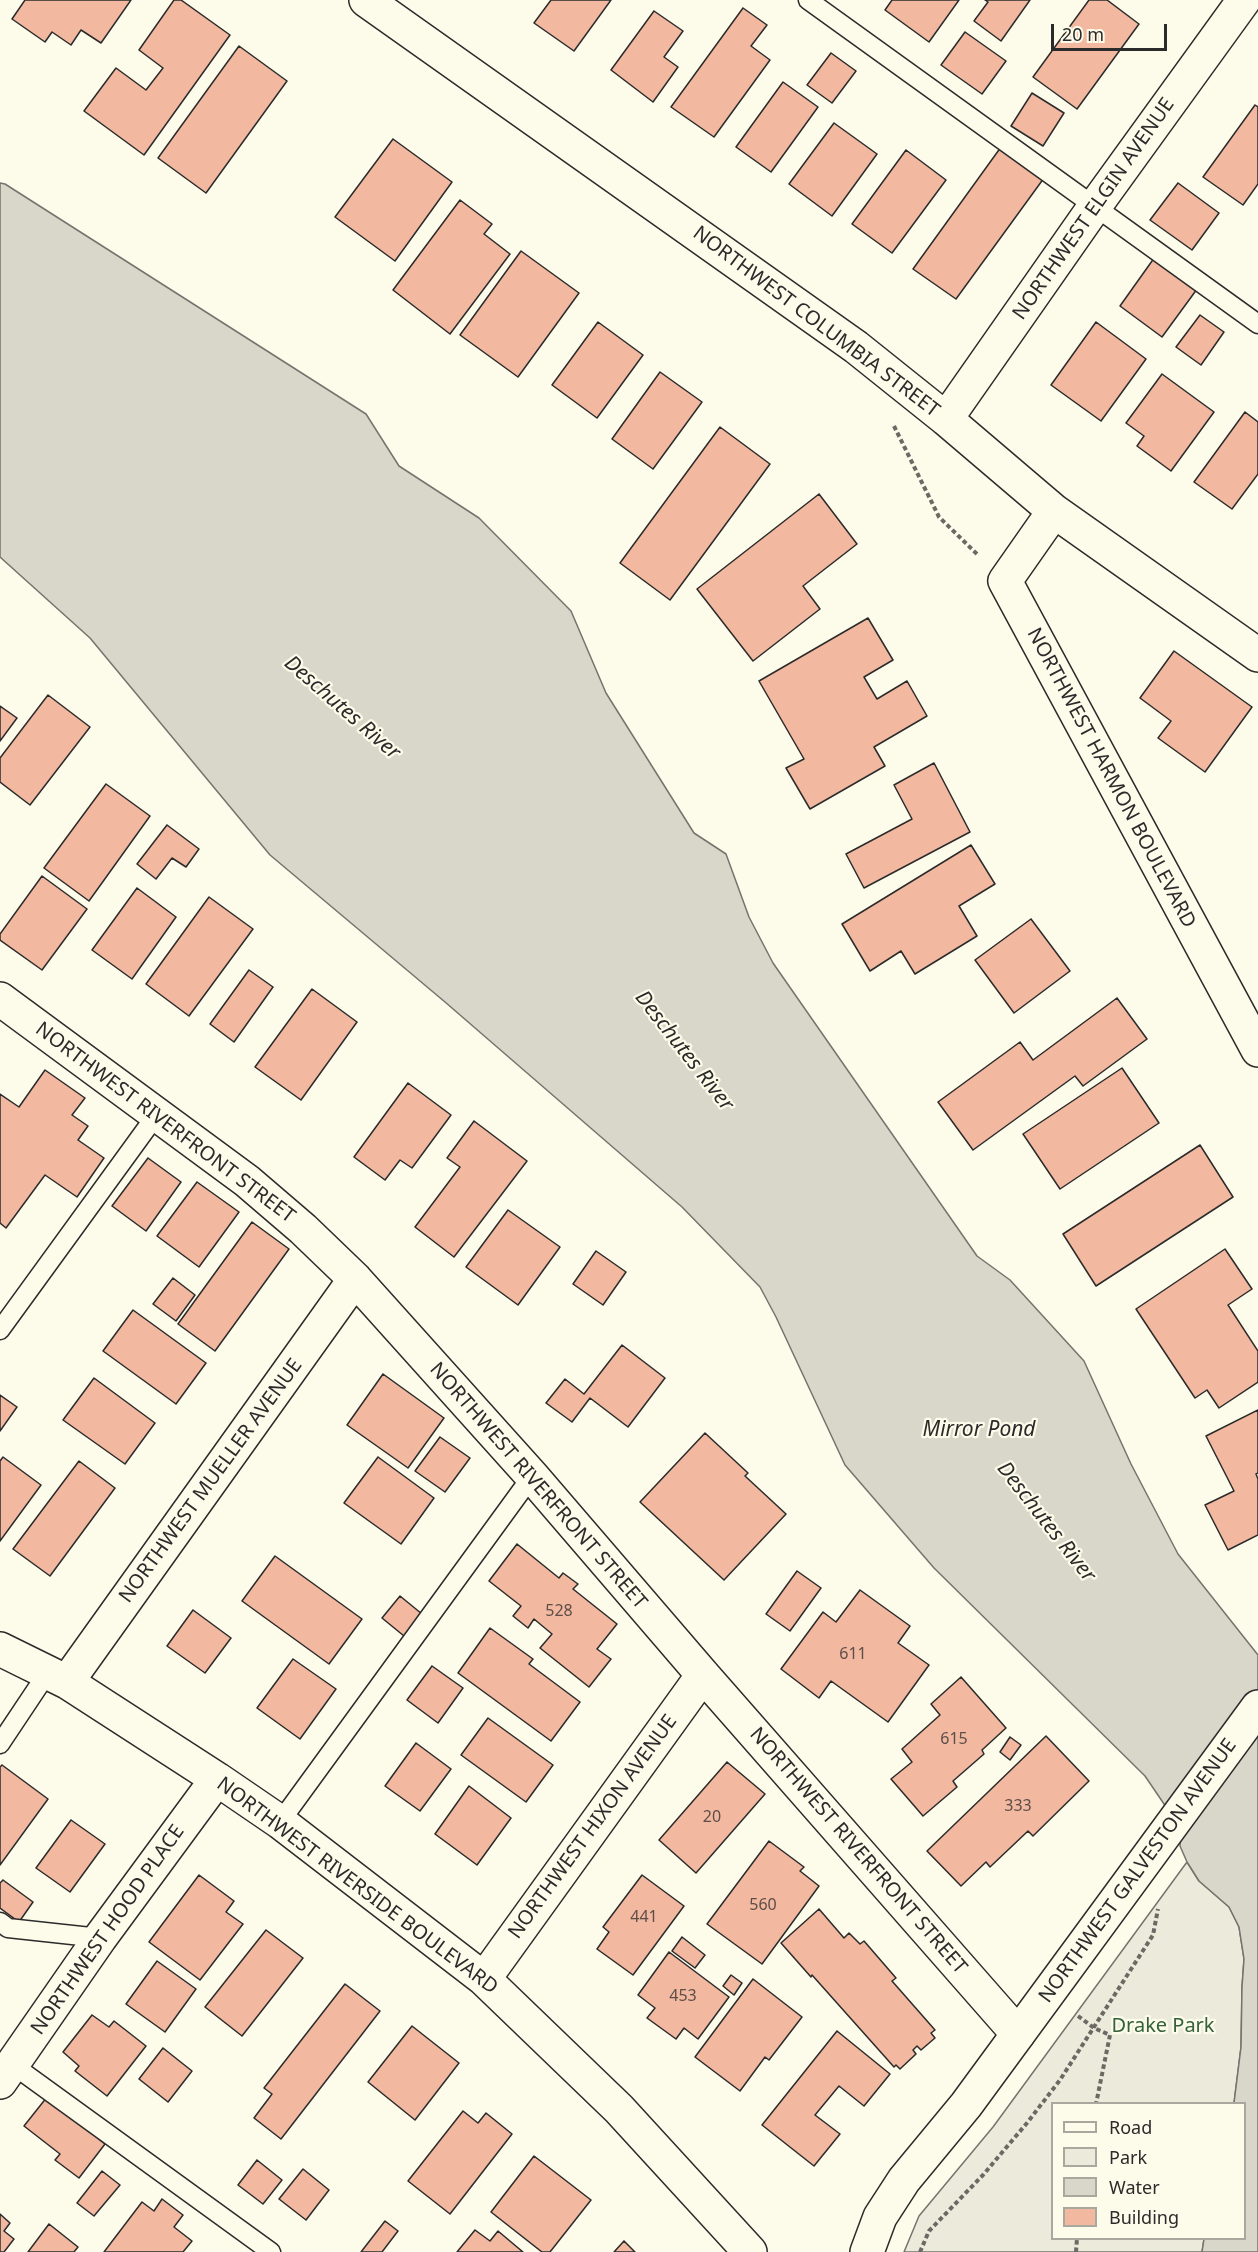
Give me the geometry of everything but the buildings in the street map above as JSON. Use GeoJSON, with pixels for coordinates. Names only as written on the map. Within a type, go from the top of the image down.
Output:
{"type":"FeatureCollection","features":[{"type":"Feature","properties":{"kind":"street","name":"NORTHWEST COLUMBIA STREET"},"geometry":{"type":"LineString","coordinates":[[366,0],[856,347],[946,419],[1054,511],[1258,655]]}},
{"type":"Feature","properties":{"kind":"street","name":"NORTHWEST ELGIN AVENUE"},"geometry":{"type":"LineString","coordinates":[[946,419],[1095,206],[1244,0]]}},
{"type":"Feature","properties":{"kind":"street"},"geometry":{"type":"LineString","coordinates":[[1251,0],[1258,5]]}},
{"type":"Feature","properties":{"kind":"street"},"geometry":{"type":"LineString","coordinates":[[1005,581],[1054,511]]}},
{"type":"Feature","properties":{"kind":"street","name":"NORTHWEST HARMON BOULEVARD"},"geometry":{"type":"LineString","coordinates":[[1005,581],[1258,1050]]}},
{"type":"Feature","properties":{"kind":"street","name":"NORTHWEST RIVERFRONT STREET"},"geometry":{"type":"LineString","coordinates":[[0,999],[247,1181],[303,1229],[355,1280],[532,1476],[1018,2034]]}},
{"type":"Feature","properties":{"kind":"street","name":"NORTHWEST MUELLER AVENUE"},"geometry":{"type":"LineString","coordinates":[[58,1677],[355,1280]]}},
{"type":"Feature","properties":{"kind":"street","name":"NORTHWEST RIVERSIDE BOULEVARD"},"geometry":{"type":"LineString","coordinates":[[0,1648],[58,1677],[280,1822],[484,1979],[619,2109],[750,2252]]}},
{"type":"Feature","properties":{"kind":"street","name":"NORTHWEST HIXON AVENUE"},"geometry":{"type":"LineString","coordinates":[[484,1979],[703,1675]]}},
{"type":"Feature","properties":{"kind":"street","name":"NORTHWEST GALVESTON AVENUE"},"geometry":{"type":"LineString","coordinates":[[867,2252],[880,2217],[904,2180],[966,2105],[1258,1707]]}},
{"type":"Feature","properties":{"kind":"street","name":"NORTHWEST HOOD PLACE"},"geometry":{"type":"LineString","coordinates":[[6,2073],[100,1938],[217,1779]]}},
{"type":"Feature","properties":{"kind":"lane"},"geometry":{"type":"LineString","coordinates":[[808,0],[1258,324]]}},
{"type":"Feature","properties":{"kind":"lane"},"geometry":{"type":"LineString","coordinates":[[0,1330],[157,1114]]}},
{"type":"Feature","properties":{"kind":"lane"},"geometry":{"type":"LineString","coordinates":[[280,1822],[532,1476]]}},
{"type":"Feature","properties":{"kind":"lane"},"geometry":{"type":"LineString","coordinates":[[0,1744],[58,1677]]}},
{"type":"Feature","properties":{"kind":"lane"},"geometry":{"type":"LineString","coordinates":[[0,1922],[8,1928],[100,1938]]}},
{"type":"Feature","properties":{"kind":"lane"},"geometry":{"type":"LineString","coordinates":[[6,2073],[271,2252]]}},
{"type":"Feature","properties":{"kind":"path"},"geometry":{"type":"LineString","coordinates":[[892,421],[939,517],[1005,581]]}},
{"type":"Feature","properties":{"kind":"path"},"geometry":{"type":"LineString","coordinates":[[920,2252],[929,2231],[983,2175],[1060,2080],[1153,1935],[1157,1911],[1163,1902]]}},
{"type":"Feature","properties":{"kind":"path"},"geometry":{"type":"LineString","coordinates":[[1094,2028],[1110,2035],[1096,2102]]}},
{"type":"Feature","properties":{"kind":"green space","name":"Drake Park"},"geometry":{"type":"Polygon","coordinates":[[[1187,1862],[1199,1881],[1229,1907],[1239,1927],[1244,1959],[1241,2047],[1234,2102],[1051,2102],[1051,2240],[1204,2240],[1202,2252],[904,2252],[919,2216],[993,2127],[1187,1862]]]}},
{"type":"Feature","properties":{"kind":"water"},"geometry":{"type":"Polygon","coordinates":[[[0,183],[5,184],[366,414],[399,466],[479,518],[571,611],[606,693],[694,833],[726,854],[749,917],[773,963],[977,1256],[1010,1280],[1084,1361],[1131,1464],[1178,1554],[1258,1655],[1258,2252],[1202,2252],[1204,2240],[1246,2240],[1246,2102],[1234,2102],[1241,2047],[1244,1959],[1239,1927],[1229,1907],[1199,1881],[1187,1862],[1180,1846],[1181,1829],[1145,1776],[934,1568],[845,1465],[760,1287],[682,1207],[445,1002],[270,855],[90,638],[0,557],[0,183]]]}},
{"type":"Feature","properties":{"kind":"water label","name":"Deschutes River"},"geometry":{"type":"Point","coordinates":[342,708]}},
{"type":"Feature","properties":{"kind":"water label","name":"Deschutes River"},"geometry":{"type":"Point","coordinates":[684,1051]}},
{"type":"Feature","properties":{"kind":"water label","name":"Mirror Pond"},"geometry":{"type":"Point","coordinates":[979,1430]}},
{"type":"Feature","properties":{"kind":"water label","name":"Deschutes River"},"geometry":{"type":"Point","coordinates":[1046,1522]}}]}
